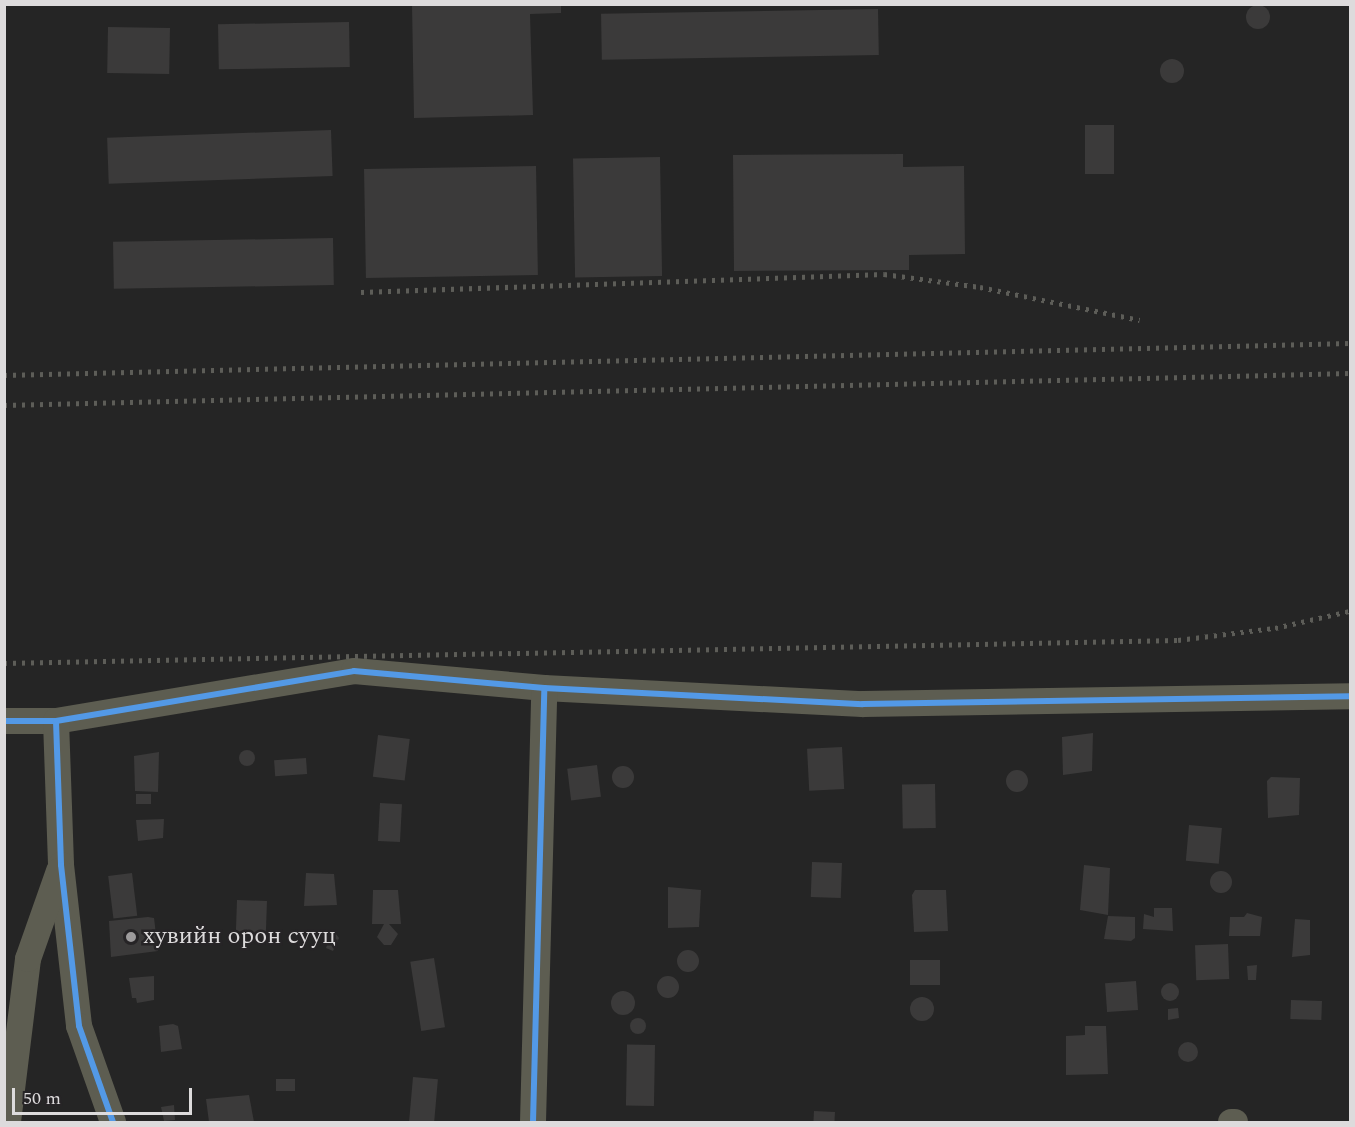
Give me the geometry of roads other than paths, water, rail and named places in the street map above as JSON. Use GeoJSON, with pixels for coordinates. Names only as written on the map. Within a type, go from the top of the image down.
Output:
{"type":"FeatureCollection","features":[{"type":"Feature","properties":{"kind":"street"},"geometry":{"type":"LineString","coordinates":[[4,721],[56,720],[354,671],[544,688],[863,704],[1350,696]]}},
{"type":"Feature","properties":{"kind":"street"},"geometry":{"type":"LineString","coordinates":[[533,1122],[544,688]]}},
{"type":"Feature","properties":{"kind":"street"},"geometry":{"type":"LineString","coordinates":[[56,720],[61,865],[79,1026],[113,1122]]}},
{"type":"Feature","properties":{"kind":"street"},"geometry":{"type":"LineString","coordinates":[[8,1122],[28,959],[61,865]]}},
{"type":"Feature","properties":{"kind":"street"},"geometry":{"type":"LineString","coordinates":[[1231,1122],[1236,1122]]}},
{"type":"Feature","properties":{"kind":"railway"},"geometry":{"type":"LineString","coordinates":[[361,292],[884,274],[980,287],[1140,320]]}},
{"type":"Feature","properties":{"kind":"railway"},"geometry":{"type":"LineString","coordinates":[[4,375],[1350,343]]}},
{"type":"Feature","properties":{"kind":"railway"},"geometry":{"type":"LineString","coordinates":[[4,405],[1350,373]]}},
{"type":"Feature","properties":{"kind":"railway"},"geometry":{"type":"LineString","coordinates":[[4,663],[1178,640],[1275,628],[1350,611]]}},
{"type":"Feature","properties":{"kind":"place","name":"хувийн орон сууц"},"geometry":{"type":"Point","coordinates":[131,937]}}]}
